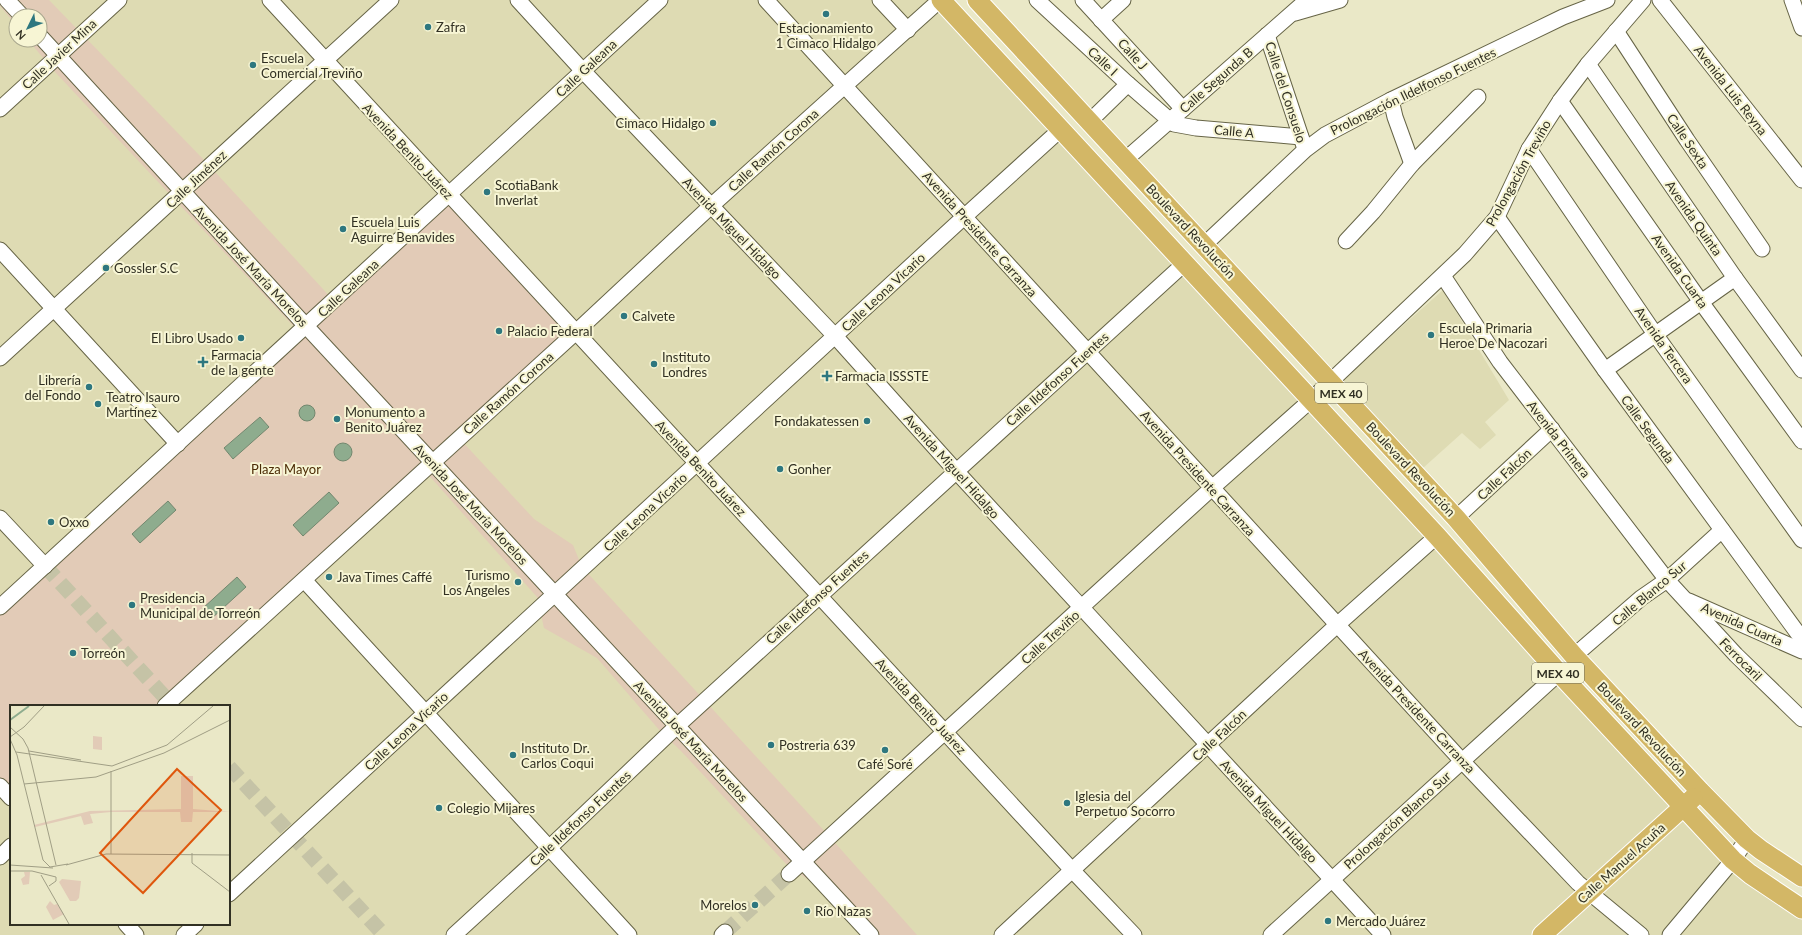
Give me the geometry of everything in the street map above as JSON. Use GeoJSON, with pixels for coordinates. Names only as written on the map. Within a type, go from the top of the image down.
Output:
{"type":"FeatureCollection","features":[{"type":"Feature","properties":{"kind":"main road","name":"MEX 40"},"geometry":{"type":"LineString","coordinates":[[941,0],[1437,536],[1559,673],[1734,860],[1750,874],[1802,909]]}},
{"type":"Feature","properties":{"kind":"main road","name":"Boulevard Revolución"},"geometry":{"type":"LineString","coordinates":[[977,0],[1456,518],[1574,656],[1700,791],[1747,839],[1761,850],[1801,873]]}},
{"type":"Feature","properties":{"kind":"main road","name":"Calle Manuel Acuña"},"geometry":{"type":"LineString","coordinates":[[1542,935],[1700,791]]}},
{"type":"Feature","properties":{"kind":"street"},"geometry":{"type":"LineString","coordinates":[[7,0],[14,8]]}},
{"type":"Feature","properties":{"kind":"street","name":"Calle Javier Mina"},"geometry":{"type":"LineString","coordinates":[[0,109],[119,0]]}},
{"type":"Feature","properties":{"kind":"street","name":"Avenida Benito Juárez"},"geometry":{"type":"LineString","coordinates":[[270,0],[448,195],[1072,870],[1134,935]]}},
{"type":"Feature","properties":{"kind":"street","name":"Calle Jiménez"},"geometry":{"type":"LineString","coordinates":[[0,358],[391,0]]}},
{"type":"Feature","properties":{"kind":"street","name":"Avenida Miguel Hidalgo"},"geometry":{"type":"LineString","coordinates":[[518,0],[583,71],[836,336],[956,471],[1383,935]]}},
{"type":"Feature","properties":{"kind":"street","name":"Calle Galeana"},"geometry":{"type":"LineString","coordinates":[[0,607],[660,0]]}},
{"type":"Feature","properties":{"kind":"street","name":"Avenida Presidente Carranza"},"geometry":{"type":"LineString","coordinates":[[766,0],[1462,761],[1589,892],[1640,935]]}},
{"type":"Feature","properties":{"kind":"street"},"geometry":{"type":"LineString","coordinates":[[880,0],[908,30]]}},
{"type":"Feature","properties":{"kind":"street","name":"Calle Ramón Corona"},"geometry":{"type":"LineString","coordinates":[[166,705],[576,332],[711,206],[941,0]]}},
{"type":"Feature","properties":{"kind":"street","name":"Calle I"},"geometry":{"type":"LineString","coordinates":[[1037,0],[1128,84],[1170,120]]}},
{"type":"Feature","properties":{"kind":"street","name":"Calle J"},"geometry":{"type":"LineString","coordinates":[[1083,0],[1182,109]]}},
{"type":"Feature","properties":{"kind":"street"},"geometry":{"type":"LineString","coordinates":[[1101,20],[1123,0]]}},
{"type":"Feature","properties":{"kind":"street","name":"Calle Segunda B"},"geometry":{"type":"LineString","coordinates":[[1124,160],[1307,0]]}},
{"type":"Feature","properties":{"kind":"street"},"geometry":{"type":"LineString","coordinates":[[1289,15],[1340,0]]}},
{"type":"Feature","properties":{"kind":"street","name":"Prolongación Ildelfonso Fuentes"},"geometry":{"type":"LineString","coordinates":[[1204,245],[1303,144],[1325,135],[1390,100],[1563,17],[1607,0]]}},
{"type":"Feature","properties":{"kind":"street","name":"Prolongación Treviño"},"geometry":{"type":"LineString","coordinates":[[1311,400],[1443,276],[1480,238],[1497,217],[1529,149],[1560,101],[1588,64],[1643,0]]}},
{"type":"Feature","properties":{"kind":"street","name":"Avenida Luis Reyna"},"geometry":{"type":"LineString","coordinates":[[1660,0],[1802,180]]}},
{"type":"Feature","properties":{"kind":"street"},"geometry":{"type":"LineString","coordinates":[[1792,0],[1802,28]]}},
{"type":"Feature","properties":{"kind":"street","name":"Calle Sexta"},"geometry":{"type":"LineString","coordinates":[[1616,31],[1687,140],[1762,249]]}},
{"type":"Feature","properties":{"kind":"street","name":"Calle del Consuelo"},"geometry":{"type":"LineString","coordinates":[[1267,34],[1303,144]]}},
{"type":"Feature","properties":{"kind":"street","name":"Avenida José María Morelos"},"geometry":{"type":"LineString","coordinates":[[48,45],[306,326],[871,935]]}},
{"type":"Feature","properties":{"kind":"street","name":"Avenida Quinta"},"geometry":{"type":"LineString","coordinates":[[1588,64],[1735,278],[1802,370]]}},
{"type":"Feature","properties":{"kind":"street"},"geometry":{"type":"LineString","coordinates":[[1089,122],[1128,84]]}},
{"type":"Feature","properties":{"kind":"street"},"geometry":{"type":"LineString","coordinates":[[1346,241],[1373,212],[1412,164],[1478,97]]}},
{"type":"Feature","properties":{"kind":"street"},"geometry":{"type":"LineString","coordinates":[[1390,100],[1412,164]]}},
{"type":"Feature","properties":{"kind":"street","name":"Avenida Cuarta"},"geometry":{"type":"LineString","coordinates":[[1560,101],[1701,302],[1802,440]]}},
{"type":"Feature","properties":{"kind":"street","name":"Calle A"},"geometry":{"type":"LineString","coordinates":[[1170,120],[1174,124],[1196,128],[1303,144]]}},
{"type":"Feature","properties":{"kind":"street","name":"Calle Leona Vicario"},"geometry":{"type":"LineString","coordinates":[[230,893],[836,336],[964,216],[1061,129]]}},
{"type":"Feature","properties":{"kind":"street","name":"Avenida Tercera"},"geometry":{"type":"LineString","coordinates":[[1529,149],[1656,334],[1802,540]]}},
{"type":"Feature","properties":{"kind":"street","name":"Calle Segunda"},"geometry":{"type":"LineString","coordinates":[[1497,217],[1605,370],[1802,639]]}},
{"type":"Feature","properties":{"kind":"street"},"geometry":{"type":"LineString","coordinates":[[0,250],[178,444]]}},
{"type":"Feature","properties":{"kind":"street","name":"Calle Ildefonso Fuentes"},"geometry":{"type":"LineString","coordinates":[[454,935],[549,848],[677,726],[1184,263]]}},
{"type":"Feature","properties":{"kind":"street","name":"Avenida Primera"},"geometry":{"type":"LineString","coordinates":[[1443,276],[1500,362],[1682,598]]}},
{"type":"Feature","properties":{"kind":"street"},"geometry":{"type":"LineString","coordinates":[[1605,370],[1735,278]]}},
{"type":"Feature","properties":{"kind":"street","name":"Calle Treviño"},"geometry":{"type":"LineString","coordinates":[[789,874],[1212,488],[1311,400]]}},
{"type":"Feature","properties":{"kind":"street","name":"Calle Falcón"},"geometry":{"type":"LineString","coordinates":[[1456,518],[1552,430]]}},
{"type":"Feature","properties":{"kind":"street"},"geometry":{"type":"LineString","coordinates":[[0,518],[44,566]]}},
{"type":"Feature","properties":{"kind":"street","name":"Calle Blanco Sur"},"geometry":{"type":"LineString","coordinates":[[1574,656],[1641,598],[1667,580],[1722,530]]}},
{"type":"Feature","properties":{"kind":"street","name":"Calle Falcón"},"geometry":{"type":"LineString","coordinates":[[1002,935],[1337,625],[1437,536]]}},
{"type":"Feature","properties":{"kind":"street"},"geometry":{"type":"LineString","coordinates":[[304,580],[629,935]]}},
{"type":"Feature","properties":{"kind":"street","name":"Avenida Cuarta"},"geometry":{"type":"LineString","coordinates":[[1682,598],[1802,651]]}},
{"type":"Feature","properties":{"kind":"street","name":"Ferrocaril"},"geometry":{"type":"LineString","coordinates":[[1682,598],[1719,638],[1802,719]]}},
{"type":"Feature","properties":{"kind":"street"},"geometry":{"type":"LineString","coordinates":[[1719,638],[1738,623]]}},
{"type":"Feature","properties":{"kind":"street","name":"Prolongación Blanco Sur"},"geometry":{"type":"LineString","coordinates":[[1271,935],[1559,673]]}},
{"type":"Feature","properties":{"kind":"street"},"geometry":{"type":"LineString","coordinates":[[0,786],[10,797]]}},
{"type":"Feature","properties":{"kind":"street"},"geometry":{"type":"LineString","coordinates":[[1670,935],[1734,860],[1747,839]]}},
{"type":"Feature","properties":{"kind":"street"},"geometry":{"type":"LineString","coordinates":[[0,857],[10,847]]}},
{"type":"Feature","properties":{"kind":"street"},"geometry":{"type":"LineString","coordinates":[[127,925],[136,935]]}},
{"type":"Feature","properties":{"kind":"street"},"geometry":{"type":"LineString","coordinates":[[184,935],[195,925]]}},
{"type":"Feature","properties":{"kind":"shaded area"},"geometry":{"type":"Polygon","coordinates":[[[0,0],[950,0],[1722,844],[1802,906],[1802,935],[0,935],[0,0]]]}},
{"type":"Feature","properties":{"kind":"shaded area","name":"Escuela Primaria Heroe De Nacozari"},"geometry":{"type":"Polygon","coordinates":[[[1443,290],[1509,400],[1485,422],[1496,435],[1480,449],[1462,433],[1423,468],[1342,380],[1443,290]]]}},
{"type":"Feature","properties":{"kind":"shaded area"},"geometry":{"type":"Polygon","coordinates":[[[307,405],[313,407],[315,413],[313,419],[307,421],[301,419],[299,413],[301,407],[307,405]]]}},
{"type":"Feature","properties":{"kind":"shaded area"},"geometry":{"type":"Polygon","coordinates":[[[260,417],[269,427],[233,459],[224,448],[260,417]]]}},
{"type":"Feature","properties":{"kind":"shaded area"},"geometry":{"type":"Polygon","coordinates":[[[343,443],[349,446],[352,452],[349,458],[343,461],[337,458],[334,452],[337,446],[343,443]]]}},
{"type":"Feature","properties":{"kind":"shaded area"},"geometry":{"type":"Polygon","coordinates":[[[329,492],[339,503],[303,536],[293,525],[329,492]]]}},
{"type":"Feature","properties":{"kind":"shaded area"},"geometry":{"type":"Polygon","coordinates":[[[168,501],[176,510],[140,543],[132,534],[168,501]]]}},
{"type":"Feature","properties":{"kind":"shaded area"},"geometry":{"type":"Polygon","coordinates":[[[237,577],[246,587],[211,619],[202,609],[237,577]]]}},
{"type":"Feature","properties":{"kind":"green space","name":"Plaza Mayor"},"geometry":{"type":"Polygon","coordinates":[[[0,0],[49,0],[205,161],[334,301],[448,199],[572,332],[459,438],[534,519],[573,545],[582,567],[829,836],[917,935],[861,935],[813,883],[788,866],[681,751],[661,732],[597,658],[544,628],[537,597],[425,471],[166,705],[10,705],[10,795],[0,784],[0,606],[297,330],[55,72],[35,48],[48,48],[48,8],[8,8],[8,16],[0,6],[0,0]]]}},
{"type":"Feature","properties":{"kind":"tunnel"},"geometry":{"type":"LineString","coordinates":[[45,566],[172,705]]}},
{"type":"Feature","properties":{"kind":"tunnel"},"geometry":{"type":"LineString","coordinates":[[230,768],[384,935]]}},
{"type":"Feature","properties":{"kind":"tunnel"},"geometry":{"type":"LineString","coordinates":[[725,932],[789,874]]}},
{"type":"Feature","properties":{"kind":"place","name":"Estacionamiento 1 Cimaco Hidalgo"},"geometry":{"type":"Point","coordinates":[826,14]}},
{"type":"Feature","properties":{"kind":"place","name":"Zafra"},"geometry":{"type":"Point","coordinates":[428,27]}},
{"type":"Feature","properties":{"kind":"place","name":"Escuela Comercial Treviño"},"geometry":{"type":"Point","coordinates":[253,65]}},
{"type":"Feature","properties":{"kind":"place","name":"Cimaco Hidalgo"},"geometry":{"type":"Point","coordinates":[713,123]}},
{"type":"Feature","properties":{"kind":"place","name":"ScotiaBank Inverlat"},"geometry":{"type":"Point","coordinates":[487,192]}},
{"type":"Feature","properties":{"kind":"place","name":"Escuela Luis Aguirre Benavides"},"geometry":{"type":"Point","coordinates":[343,229]}},
{"type":"Feature","properties":{"kind":"place","name":"Gossler S.C"},"geometry":{"type":"Point","coordinates":[106,268]}},
{"type":"Feature","properties":{"kind":"place","name":"Calvete"},"geometry":{"type":"Point","coordinates":[624,316]}},
{"type":"Feature","properties":{"kind":"place","name":"Palacio Federal"},"geometry":{"type":"Point","coordinates":[499,331]}},
{"type":"Feature","properties":{"kind":"place","name":"Escuela Primaria Heroe De Nacozari"},"geometry":{"type":"Point","coordinates":[1431,335]}},
{"type":"Feature","properties":{"kind":"place","name":"El Libro Usado"},"geometry":{"type":"Point","coordinates":[241,338]}},
{"type":"Feature","properties":{"kind":"place","name":"Farmacia de la gente"},"geometry":{"type":"Point","coordinates":[203,362]}},
{"type":"Feature","properties":{"kind":"place","name":"Instituto Londres"},"geometry":{"type":"Point","coordinates":[654,364]}},
{"type":"Feature","properties":{"kind":"place","name":"Farmacia ISSSTE"},"geometry":{"type":"Point","coordinates":[827,376]}},
{"type":"Feature","properties":{"kind":"place","name":"Librería del Fondo"},"geometry":{"type":"Point","coordinates":[89,387]}},
{"type":"Feature","properties":{"kind":"place","name":"Teatro Isauro Martínez"},"geometry":{"type":"Point","coordinates":[98,404]}},
{"type":"Feature","properties":{"kind":"place","name":"Monumento a Benito Juárez"},"geometry":{"type":"Point","coordinates":[337,419]}},
{"type":"Feature","properties":{"kind":"place","name":"Fondakatessen"},"geometry":{"type":"Point","coordinates":[867,421]}},
{"type":"Feature","properties":{"kind":"place","name":"Gonher"},"geometry":{"type":"Point","coordinates":[780,469]}},
{"type":"Feature","properties":{"kind":"place","name":"Oxxo"},"geometry":{"type":"Point","coordinates":[51,522]}},
{"type":"Feature","properties":{"kind":"place","name":"Java Times Caffé"},"geometry":{"type":"Point","coordinates":[329,577]}},
{"type":"Feature","properties":{"kind":"place","name":"Turismo Los Ángeles"},"geometry":{"type":"Point","coordinates":[518,582]}},
{"type":"Feature","properties":{"kind":"place","name":"Presidencia Municipal de Torreón"},"geometry":{"type":"Point","coordinates":[132,605]}},
{"type":"Feature","properties":{"kind":"place","name":"Torreón"},"geometry":{"type":"Point","coordinates":[73,653]}},
{"type":"Feature","properties":{"kind":"place","name":"Postreria 639"},"geometry":{"type":"Point","coordinates":[771,745]}},
{"type":"Feature","properties":{"kind":"place","name":"Café Soré"},"geometry":{"type":"Point","coordinates":[885,750]}},
{"type":"Feature","properties":{"kind":"place","name":"Instituto Dr. Carlos Coqui"},"geometry":{"type":"Point","coordinates":[513,755]}},
{"type":"Feature","properties":{"kind":"place","name":"Iglesia del Perpetuo Socorro"},"geometry":{"type":"Point","coordinates":[1067,803]}},
{"type":"Feature","properties":{"kind":"place","name":"Colegio Mijares"},"geometry":{"type":"Point","coordinates":[439,808]}},
{"type":"Feature","properties":{"kind":"place","name":"Morelos"},"geometry":{"type":"Point","coordinates":[755,905]}},
{"type":"Feature","properties":{"kind":"place","name":"Río Nazas"},"geometry":{"type":"Point","coordinates":[807,911]}},
{"type":"Feature","properties":{"kind":"place","name":"Mercado Juárez"},"geometry":{"type":"Point","coordinates":[1328,921]}}]}
